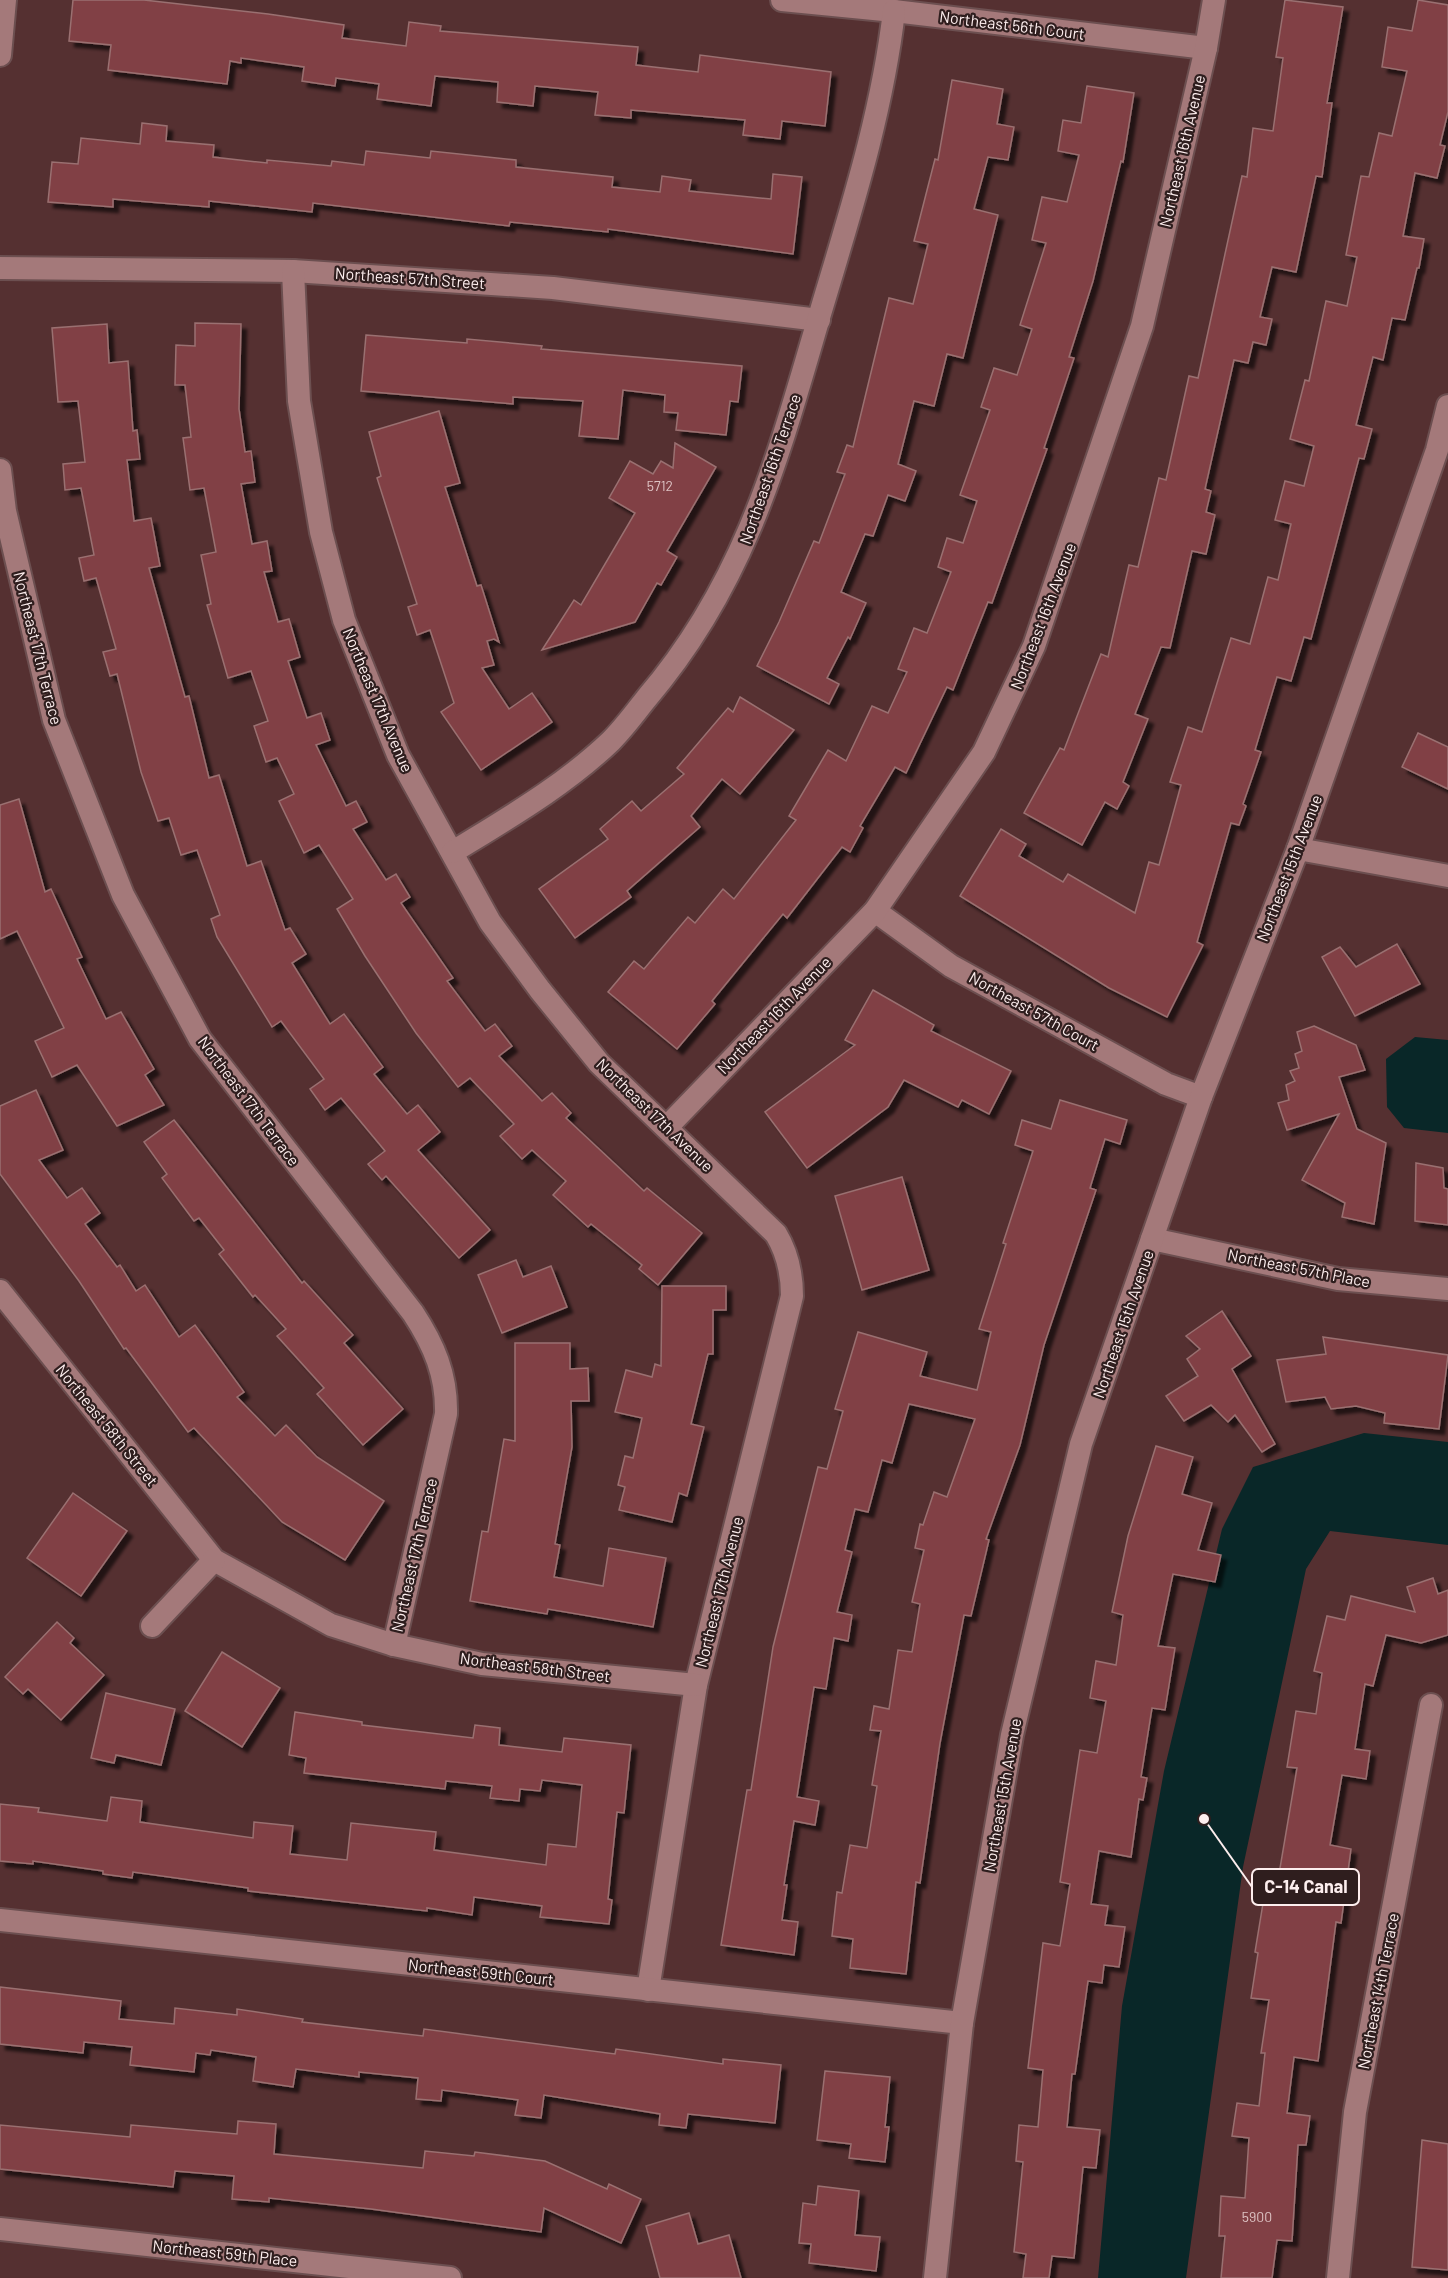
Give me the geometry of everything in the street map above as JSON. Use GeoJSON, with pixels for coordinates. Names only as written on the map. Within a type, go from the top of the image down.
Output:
{"type":"FeatureCollection","features":[{"type":"Feature","properties":{"kind":"street"},"geometry":{"type":"LineString","coordinates":[[0,55],[5,0]]}},
{"type":"Feature","properties":{"kind":"street","name":"Northeast 56th Court"},"geometry":{"type":"LineString","coordinates":[[782,0],[894,10],[1206,48]]}},
{"type":"Feature","properties":{"kind":"street","name":"Northeast 16th Avenue"},"geometry":{"type":"LineString","coordinates":[[668,1127],[875,911],[984,752],[1034,646],[1142,326],[1206,48],[1214,0]]}},
{"type":"Feature","properties":{"kind":"street","name":"Northeast 16th Terrace"},"geometry":{"type":"LineString","coordinates":[[453,852],[540,799],[611,740],[677,663],[718,598],[741,552],[772,474],[819,320],[865,164],[887,69],[894,10]]}},
{"type":"Feature","properties":{"kind":"street","name":"Northeast 57th Street"},"geometry":{"type":"LineString","coordinates":[[0,268],[293,271],[553,288],[819,320]]}},
{"type":"Feature","properties":{"kind":"street","name":"Northeast 17th Avenue"},"geometry":{"type":"LineString","coordinates":[[293,271],[298,401],[321,532],[344,620],[398,755],[490,922],[540,990],[599,1063],[668,1127],[776,1234],[784,1249],[792,1274],[792,1296],[696,1685],[648,1990]]}},
{"type":"Feature","properties":{"kind":"street","name":"Northeast 15th Avenue"},"geometry":{"type":"LineString","coordinates":[[935,2278],[962,2023],[1012,1735],[1078,1456],[1201,1097],[1298,849],[1442,451],[1448,406]]}},
{"type":"Feature","properties":{"kind":"street","name":"Northeast 17th Terrace"},"geometry":{"type":"LineString","coordinates":[[0,470],[5,511],[54,720],[123,895],[200,1039],[413,1313],[431,1341],[442,1369],[447,1392],[446,1414],[394,1645]]}},
{"type":"Feature","properties":{"kind":"street"},"geometry":{"type":"LineString","coordinates":[[1298,849],[1448,876]]}},
{"type":"Feature","properties":{"kind":"street","name":"Northeast 57th Court"},"geometry":{"type":"LineString","coordinates":[[875,911],[951,966],[1166,1084],[1201,1097]]}},
{"type":"Feature","properties":{"kind":"street","name":"Northeast 57th Place"},"geometry":{"type":"LineString","coordinates":[[1152,1239],[1338,1279],[1448,1289]]}},
{"type":"Feature","properties":{"kind":"street","name":"Northeast 58th Street"},"geometry":{"type":"LineString","coordinates":[[0,1290],[214,1560],[331,1625],[394,1645],[482,1664],[696,1685]]}},
{"type":"Feature","properties":{"kind":"street"},"geometry":{"type":"LineString","coordinates":[[152,1626],[214,1560]]}},
{"type":"Feature","properties":{"kind":"street","name":"Northeast 14th Terrace"},"geometry":{"type":"LineString","coordinates":[[1338,2278],[1355,2112],[1431,1705]]}},
{"type":"Feature","properties":{"kind":"street","name":"Northeast 59th Court"},"geometry":{"type":"LineString","coordinates":[[0,1920],[962,2023]]}},
{"type":"Feature","properties":{"kind":"street","name":"Northeast 59th Place"},"geometry":{"type":"LineString","coordinates":[[0,2229],[450,2278]]}},
{"type":"Feature","properties":{"kind":"water"},"geometry":{"type":"Polygon","coordinates":[[[1415,1037],[1448,1040],[1448,1133],[1404,1128],[1387,1107],[1386,1059],[1415,1037]]]}},
{"type":"Feature","properties":{"kind":"water"},"geometry":{"type":"Polygon","coordinates":[[[1364,1433],[1448,1442],[1448,1545],[1330,1531],[1306,1569],[1243,1867],[1186,2278],[1098,2278],[1122,2006],[1164,1771],[1222,1529],[1253,1467],[1364,1433]]]}},
{"type":"Feature","properties":{"kind":"building"},"geometry":{"type":"Polygon","coordinates":[[[73,0],[144,0],[268,14],[344,25],[342,38],[406,46],[409,22],[441,26],[440,31],[638,47],[636,65],[698,72],[700,55],[831,72],[825,126],[782,121],[780,139],[743,135],[745,120],[631,110],[631,118],[595,115],[598,92],[535,86],[533,106],[497,102],[498,82],[435,76],[431,106],[377,99],[379,84],[336,78],[335,86],[302,81],[304,67],[241,58],[241,63],[230,61],[227,84],[108,70],[111,45],[69,41],[73,0]]]}},
{"type":"Feature","properties":{"kind":"building"},"geometry":{"type":"Polygon","coordinates":[[[1285,0],[1343,7],[1327,103],[1332,103],[1322,177],[1316,176],[1296,272],[1272,267],[1260,317],[1272,319],[1266,345],[1253,342],[1248,363],[1234,360],[1205,489],[1211,491],[1206,512],[1215,515],[1206,554],[1192,551],[1170,648],[1161,647],[1135,714],[1148,719],[1123,782],[1129,786],[1117,809],[1105,802],[1082,845],[1024,813],[1060,748],[1064,750],[1101,654],[1108,657],[1129,565],[1138,567],[1159,478],[1166,480],[1189,376],[1198,378],[1242,176],[1247,177],[1253,128],[1273,131],[1283,58],[1276,57],[1285,0]]]}},
{"type":"Feature","properties":{"kind":"building"},"geometry":{"type":"Polygon","coordinates":[[[1418,0],[1448,5],[1448,112],[1440,145],[1445,146],[1437,178],[1415,173],[1403,236],[1424,239],[1419,268],[1417,268],[1405,320],[1392,318],[1383,360],[1373,357],[1356,425],[1372,429],[1364,459],[1359,458],[1311,639],[1304,637],[1291,681],[1277,677],[1255,750],[1261,752],[1243,804],[1246,806],[1239,825],[1231,823],[1197,942],[1203,945],[1167,1017],[1109,988],[960,896],[1001,829],[1026,844],[1019,856],[1063,882],[1068,874],[1135,913],[1149,862],[1159,865],[1181,785],[1170,782],[1188,727],[1202,732],[1231,638],[1250,644],[1268,577],[1278,580],[1291,524],[1275,520],[1285,481],[1304,486],[1314,446],[1290,439],[1305,380],[1309,381],[1326,301],[1347,306],[1357,257],[1346,255],[1361,176],[1369,177],[1379,133],[1392,136],[1407,71],[1382,67],[1388,27],[1412,31],[1418,0]]]}},
{"type":"Feature","properties":{"kind":"building"},"geometry":{"type":"Polygon","coordinates":[[[952,80],[1003,89],[997,124],[1014,127],[1008,160],[988,157],[974,209],[998,215],[963,358],[947,354],[934,406],[914,401],[898,464],[916,471],[905,501],[888,495],[873,536],[865,534],[841,592],[866,603],[850,639],[848,637],[827,678],[839,684],[829,704],[757,666],[814,541],[819,543],[845,474],[837,472],[847,445],[853,447],[889,298],[913,304],[928,244],[914,241],[935,159],[938,160],[952,80]]]}},
{"type":"Feature","properties":{"kind":"building"},"geometry":{"type":"Polygon","coordinates":[[[1087,86],[1134,93],[1123,162],[1121,161],[1093,281],[1069,357],[1074,358],[1044,448],[1047,449],[992,603],[988,602],[953,690],[947,687],[906,773],[895,767],[860,826],[863,828],[850,852],[842,847],[787,918],[783,914],[712,1001],[715,1004],[677,1049],[608,992],[634,961],[644,969],[688,917],[695,923],[723,889],[734,899],[796,820],[789,816],[828,750],[846,761],[872,706],[888,713],[907,672],[898,669],[914,628],[927,633],[951,572],[938,567],[947,538],[963,543],[977,501],[960,495],[990,410],[981,407],[994,368],[1017,375],[1032,329],[1020,325],[1046,243],[1032,240],[1042,197],[1067,202],[1079,155],[1058,151],[1063,120],[1081,123],[1087,86]]]}},
{"type":"Feature","properties":{"kind":"building"},"geometry":{"type":"Polygon","coordinates":[[[142,123],[167,126],[166,141],[214,145],[213,157],[267,163],[267,160],[331,166],[332,161],[364,165],[366,151],[430,158],[431,151],[516,160],[516,167],[613,177],[612,187],[660,192],[662,176],[691,180],[689,191],[771,199],[773,174],[802,177],[793,254],[608,229],[608,232],[510,222],[509,226],[313,203],[312,212],[209,201],[209,207],[113,199],[113,207],[48,202],[52,162],[78,164],[81,138],[140,144],[142,123]]]}},
{"type":"Feature","properties":{"kind":"building"},"geometry":{"type":"Polygon","coordinates":[[[195,323],[241,324],[239,409],[245,452],[251,451],[255,482],[241,484],[252,544],[267,541],[272,571],[264,572],[278,622],[289,619],[300,657],[288,661],[307,718],[321,713],[330,740],[316,745],[346,806],[356,801],[367,822],[353,829],[386,880],[396,874],[410,897],[401,903],[453,978],[447,981],[485,1031],[495,1024],[512,1046],[499,1056],[542,1101],[552,1093],[571,1113],[566,1118],[644,1191],[647,1188],[702,1233],[658,1285],[639,1269],[642,1265],[591,1224],[588,1227],[553,1195],[566,1181],[532,1150],[522,1159],[500,1136],[514,1124],[470,1078],[458,1087],[416,1033],[337,909],[353,899],[319,845],[304,853],[279,801],[294,794],[277,758],[266,762],[254,726],[268,721],[251,671],[228,678],[207,605],[211,604],[201,555],[216,552],[204,488],[190,490],[183,438],[191,437],[185,385],[175,385],[176,345],[195,346],[195,323]]]}},
{"type":"Feature","properties":{"kind":"building"},"geometry":{"type":"Polygon","coordinates":[[[107,324],[109,363],[128,361],[133,431],[137,430],[140,459],[127,460],[134,521],[151,518],[160,566],[149,568],[185,697],[189,696],[209,778],[219,775],[247,866],[261,861],[285,930],[290,928],[306,954],[292,963],[330,1024],[344,1014],[383,1067],[374,1074],[407,1114],[418,1105],[440,1132],[418,1150],[490,1230],[459,1258],[386,1176],[382,1180],[368,1164],[385,1151],[341,1098],[325,1110],[310,1089],[324,1079],[281,1021],[272,1027],[217,937],[211,919],[220,915],[197,850],[181,855],[169,818],[158,821],[141,772],[117,674],[110,676],[103,652],[116,649],[96,578],[84,581],[79,558],[94,555],[81,488],[65,490],[63,464],[85,462],[78,401],[58,402],[52,328],[107,324]]]}},
{"type":"Feature","properties":{"kind":"building"},"geometry":{"type":"Polygon","coordinates":[[[366,335],[467,343],[467,339],[542,346],[541,349],[742,366],[738,402],[730,401],[726,435],[676,430],[678,413],[664,412],[665,395],[623,390],[618,439],[579,436],[583,401],[513,397],[513,404],[361,391],[366,335]]]}},
{"type":"Feature","properties":{"kind":"building"},"geometry":{"type":"Polygon","coordinates":[[[439,411],[460,483],[445,487],[477,586],[481,585],[499,642],[494,639],[487,641],[494,665],[482,668],[509,709],[532,693],[552,722],[481,770],[441,712],[454,703],[430,630],[417,635],[408,607],[417,604],[377,478],[381,476],[369,432],[439,411]]]}},
{"type":"Feature","properties":{"kind":"building"},"geometry":{"type":"Polygon","coordinates":[[[675,443],[716,467],[667,551],[677,557],[661,585],[657,583],[635,622],[542,650],[574,600],[581,605],[635,513],[609,498],[630,461],[653,474],[661,461],[673,468],[675,443]]]}},
{"type":"Feature","properties":{"kind":"building"},"geometry":{"type":"Polygon","coordinates":[[[740,697],[794,730],[740,794],[722,779],[691,816],[700,827],[627,891],[631,897],[575,938],[539,889],[608,839],[600,829],[632,801],[641,811],[684,774],[677,768],[728,708],[733,712],[740,697]]]}},
{"type":"Feature","properties":{"kind":"building"},"geometry":{"type":"Polygon","coordinates":[[[1418,733],[1448,747],[1448,789],[1402,767],[1418,733]]]}},
{"type":"Feature","properties":{"kind":"building"},"geometry":{"type":"Polygon","coordinates":[[[19,799],[45,892],[51,889],[82,957],[77,959],[106,1019],[121,1012],[154,1069],[145,1075],[164,1105],[117,1126],[77,1065],[52,1077],[35,1041],[64,1028],[17,931],[0,939],[0,805],[19,799]]]}},
{"type":"Feature","properties":{"kind":"building"},"geometry":{"type":"Polygon","coordinates":[[[1397,944],[1420,984],[1355,1016],[1322,957],[1340,947],[1356,967],[1397,944]]]}},
{"type":"Feature","properties":{"kind":"building"},"geometry":{"type":"Polygon","coordinates":[[[873,990],[934,1025],[931,1031],[1011,1071],[989,1114],[962,1100],[958,1107],[904,1080],[888,1107],[807,1168],[765,1112],[855,1045],[845,1040],[873,990]]]}},
{"type":"Feature","properties":{"kind":"building"},"geometry":{"type":"Polygon","coordinates":[[[1314,1026],[1356,1045],[1365,1070],[1339,1077],[1357,1129],[1386,1143],[1374,1224],[1342,1217],[1345,1203],[1302,1180],[1339,1114],[1287,1130],[1278,1103],[1289,1100],[1286,1085],[1295,1081],[1290,1071],[1299,1068],[1295,1054],[1302,1051],[1297,1032],[1314,1026]]]}},
{"type":"Feature","properties":{"kind":"building"},"geometry":{"type":"Polygon","coordinates":[[[36,1090],[63,1150],[39,1160],[67,1198],[82,1188],[100,1213],[85,1224],[117,1267],[120,1265],[136,1291],[145,1285],[179,1337],[195,1325],[244,1392],[237,1397],[275,1436],[286,1425],[317,1457],[384,1501],[345,1560],[282,1522],[194,1428],[188,1432],[126,1348],[124,1349],[79,1281],[0,1174],[0,1106],[36,1090]]]}},
{"type":"Feature","properties":{"kind":"building"},"geometry":{"type":"Polygon","coordinates":[[[1060,1100],[1127,1120],[1120,1144],[1105,1139],[1090,1188],[1096,1190],[1044,1345],[1020,1445],[986,1539],[989,1540],[971,1616],[964,1615],[940,1743],[920,1883],[916,1882],[906,1974],[850,1968],[853,1939],[832,1936],[837,1892],[842,1893],[850,1845],[867,1848],[877,1786],[872,1785],[881,1731],[870,1730],[874,1706],[889,1709],[898,1650],[912,1652],[920,1604],[912,1602],[924,1550],[915,1548],[920,1524],[923,1525],[934,1492],[947,1497],[975,1419],[909,1404],[892,1463],[882,1460],[868,1512],[855,1509],[845,1550],[852,1552],[837,1612],[852,1615],[848,1641],[834,1638],[826,1689],[814,1687],[797,1797],[819,1801],[815,1825],[794,1821],[784,1885],[787,1885],[782,1920],[798,1922],[794,1955],[721,1945],[747,1790],[751,1790],[773,1647],[818,1467],[827,1469],[843,1411],[835,1409],[858,1332],[927,1352],[920,1376],[977,1390],[991,1332],[979,1329],[1006,1244],[1003,1243],[1033,1151],[1015,1145],[1022,1120],[1051,1129],[1060,1100]]]}},
{"type":"Feature","properties":{"kind":"building"},"geometry":{"type":"Polygon","coordinates":[[[174,1120],[302,1283],[304,1281],[353,1335],[344,1343],[403,1409],[363,1445],[317,1394],[324,1388],[277,1336],[286,1329],[255,1295],[253,1297],[219,1254],[224,1250],[199,1218],[194,1221],[162,1178],[167,1174],[144,1142],[174,1120]]]}},
{"type":"Feature","properties":{"kind":"building"},"geometry":{"type":"Polygon","coordinates":[[[1416,1163],[1443,1168],[1444,1188],[1448,1189],[1448,1225],[1415,1221],[1416,1163]]]}},
{"type":"Feature","properties":{"kind":"building"},"geometry":{"type":"Polygon","coordinates":[[[902,1177],[929,1270],[862,1290],[835,1196],[902,1177]]]}},
{"type":"Feature","properties":{"kind":"building"},"geometry":{"type":"Polygon","coordinates":[[[516,1260],[523,1277],[551,1266],[567,1307],[502,1333],[478,1275],[516,1260]]]}},
{"type":"Feature","properties":{"kind":"building"},"geometry":{"type":"Polygon","coordinates":[[[662,1286],[726,1286],[726,1310],[713,1310],[713,1354],[708,1354],[691,1424],[704,1427],[687,1496],[679,1493],[672,1522],[619,1510],[625,1487],[618,1485],[625,1456],[633,1458],[642,1418],[615,1412],[626,1370],[652,1377],[655,1364],[661,1366],[662,1286]]]}},
{"type":"Feature","properties":{"kind":"building"},"geometry":{"type":"Polygon","coordinates":[[[1222,1311],[1251,1356],[1232,1369],[1275,1444],[1262,1452],[1235,1415],[1228,1422],[1211,1405],[1184,1421],[1166,1396],[1198,1376],[1187,1359],[1200,1349],[1186,1336],[1222,1311]]]}},
{"type":"Feature","properties":{"kind":"building"},"geometry":{"type":"Polygon","coordinates":[[[1323,1337],[1448,1355],[1439,1429],[1384,1423],[1385,1413],[1356,1406],[1331,1409],[1325,1397],[1286,1402],[1277,1360],[1326,1354],[1323,1337]]]}},
{"type":"Feature","properties":{"kind":"building"},"geometry":{"type":"Polygon","coordinates":[[[515,1343],[570,1343],[570,1369],[588,1368],[589,1401],[571,1401],[572,1447],[555,1544],[560,1545],[554,1577],[603,1586],[609,1548],[666,1558],[653,1627],[548,1609],[547,1614],[470,1601],[482,1531],[488,1532],[504,1439],[515,1441],[515,1343]]]}},
{"type":"Feature","properties":{"kind":"building"},"geometry":{"type":"Polygon","coordinates":[[[1156,1446],[1193,1457],[1182,1494],[1212,1503],[1198,1550],[1221,1555],[1215,1582],[1173,1574],[1158,1646],[1175,1648],[1165,1710],[1152,1708],[1141,1777],[1147,1778],[1143,1800],[1139,1799],[1131,1857],[1099,1851],[1091,1904],[1108,1906],[1105,1925],[1125,1927],[1119,1967],[1104,1965],[1102,1983],[1088,1981],[1075,2074],[1072,2074],[1067,2127],[1100,2130],[1096,2168],[1083,2167],[1074,2258],[1052,2256],[1049,2278],[1023,2278],[1026,2254],[1014,2252],[1023,2162],[1016,2161],[1019,2125],[1038,2127],[1043,2070],[1028,2068],[1043,1943],[1060,1946],[1070,1884],[1060,1882],[1080,1750],[1097,1753],[1106,1701],[1090,1698],[1096,1661],[1116,1665],[1123,1615],[1112,1612],[1128,1536],[1156,1446]]]}},
{"type":"Feature","properties":{"kind":"building"},"geometry":{"type":"Polygon","coordinates":[[[73,1493],[127,1531],[81,1596],[27,1558],[73,1493]]]}},
{"type":"Feature","properties":{"kind":"building"},"geometry":{"type":"Polygon","coordinates":[[[1433,1578],[1438,1594],[1448,1590],[1448,1635],[1421,1643],[1386,1635],[1373,1686],[1365,1684],[1355,1749],[1370,1751],[1366,1779],[1342,1775],[1330,1845],[1351,1849],[1341,1923],[1336,1922],[1318,2061],[1294,2057],[1287,2113],[1310,2116],[1306,2145],[1298,2145],[1292,2241],[1277,2240],[1272,2278],[1221,2278],[1225,2236],[1219,2236],[1221,2196],[1245,2198],[1249,2138],[1232,2136],[1237,2103],[1259,2106],[1265,2053],[1261,2053],[1269,2000],[1251,1998],[1258,1953],[1255,1952],[1267,1879],[1278,1880],[1297,1768],[1287,1767],[1296,1711],[1316,1714],[1322,1673],[1314,1671],[1327,1616],[1345,1620],[1351,1596],[1415,1612],[1407,1587],[1433,1578]]]}},
{"type":"Feature","properties":{"kind":"building"},"geometry":{"type":"Polygon","coordinates":[[[57,1622],[74,1638],[70,1643],[104,1675],[61,1720],[28,1689],[23,1694],[5,1677],[57,1622]]]}},
{"type":"Feature","properties":{"kind":"building"},"geometry":{"type":"Polygon","coordinates":[[[222,1652],[280,1688],[242,1747],[185,1711],[222,1652]]]}},
{"type":"Feature","properties":{"kind":"building"},"geometry":{"type":"Polygon","coordinates":[[[106,1693],[175,1709],[161,1765],[116,1755],[114,1763],[91,1758],[106,1693]]]}},
{"type":"Feature","properties":{"kind":"building"},"geometry":{"type":"Polygon","coordinates":[[[295,1712],[362,1722],[362,1725],[473,1738],[475,1725],[500,1728],[499,1745],[562,1752],[564,1738],[631,1745],[624,1813],[617,1812],[608,1899],[612,1900],[609,1924],[540,1917],[542,1906],[474,1897],[472,1915],[427,1908],[427,1911],[248,1891],[248,1888],[133,1872],[132,1878],[103,1874],[103,1871],[33,1861],[33,1864],[0,1861],[0,1804],[39,1808],[38,1812],[107,1821],[111,1797],[142,1801],[140,1822],[253,1838],[254,1822],[293,1826],[290,1854],[347,1860],[351,1823],[436,1832],[434,1850],[546,1865],[548,1844],[576,1847],[582,1785],[542,1780],[540,1791],[520,1789],[519,1801],[490,1798],[492,1786],[446,1781],[445,1789],[304,1773],[306,1758],[289,1755],[295,1712]]]}},
{"type":"Feature","properties":{"kind":"building"},"geometry":{"type":"Polygon","coordinates":[[[0,1987],[121,2001],[119,2019],[174,2024],[175,2008],[237,2015],[237,2009],[303,2019],[302,2022],[423,2036],[424,2029],[615,2054],[616,2049],[723,2064],[723,2059],[781,2065],[775,2123],[688,2114],[686,2128],[659,2125],[660,2114],[544,2095],[541,2118],[515,2115],[518,2100],[442,2090],[441,2101],[416,2099],[418,2078],[359,2072],[359,2077],[296,2069],[293,2087],[253,2081],[256,2057],[211,2050],[210,2055],[196,2053],[194,2072],[130,2065],[132,2047],[84,2042],[83,2053],[0,2044],[0,1987]]]}},
{"type":"Feature","properties":{"kind":"building"},"geometry":{"type":"Polygon","coordinates":[[[825,2071],[890,2077],[885,2127],[889,2127],[885,2162],[849,2158],[851,2144],[817,2140],[825,2071]]]}},
{"type":"Feature","properties":{"kind":"building"},"geometry":{"type":"Polygon","coordinates":[[[238,2121],[276,2124],[274,2154],[423,2168],[425,2151],[474,2156],[475,2152],[545,2161],[607,2189],[609,2184],[641,2199],[621,2243],[544,2208],[541,2232],[269,2198],[269,2202],[232,2199],[234,2176],[175,2171],[173,2187],[0,2169],[0,2125],[130,2137],[131,2125],[237,2134],[238,2121]]]}},
{"type":"Feature","properties":{"kind":"building"},"geometry":{"type":"Polygon","coordinates":[[[1422,2140],[1448,2144],[1448,2270],[1412,2267],[1422,2140]]]}},
{"type":"Feature","properties":{"kind":"building"},"geometry":{"type":"Polygon","coordinates":[[[818,2186],[859,2191],[855,2235],[880,2237],[876,2271],[809,2263],[811,2244],[799,2243],[803,2203],[816,2205],[818,2186]]]}},
{"type":"Feature","properties":{"kind":"building"},"geometry":{"type":"Polygon","coordinates":[[[689,2213],[698,2244],[729,2235],[741,2278],[660,2278],[646,2226],[689,2213]]]}},
{"type":"Feature","properties":{"kind":"place","name":"C-14 Canal"},"geometry":{"type":"Point","coordinates":[1204,1819]}}]}
